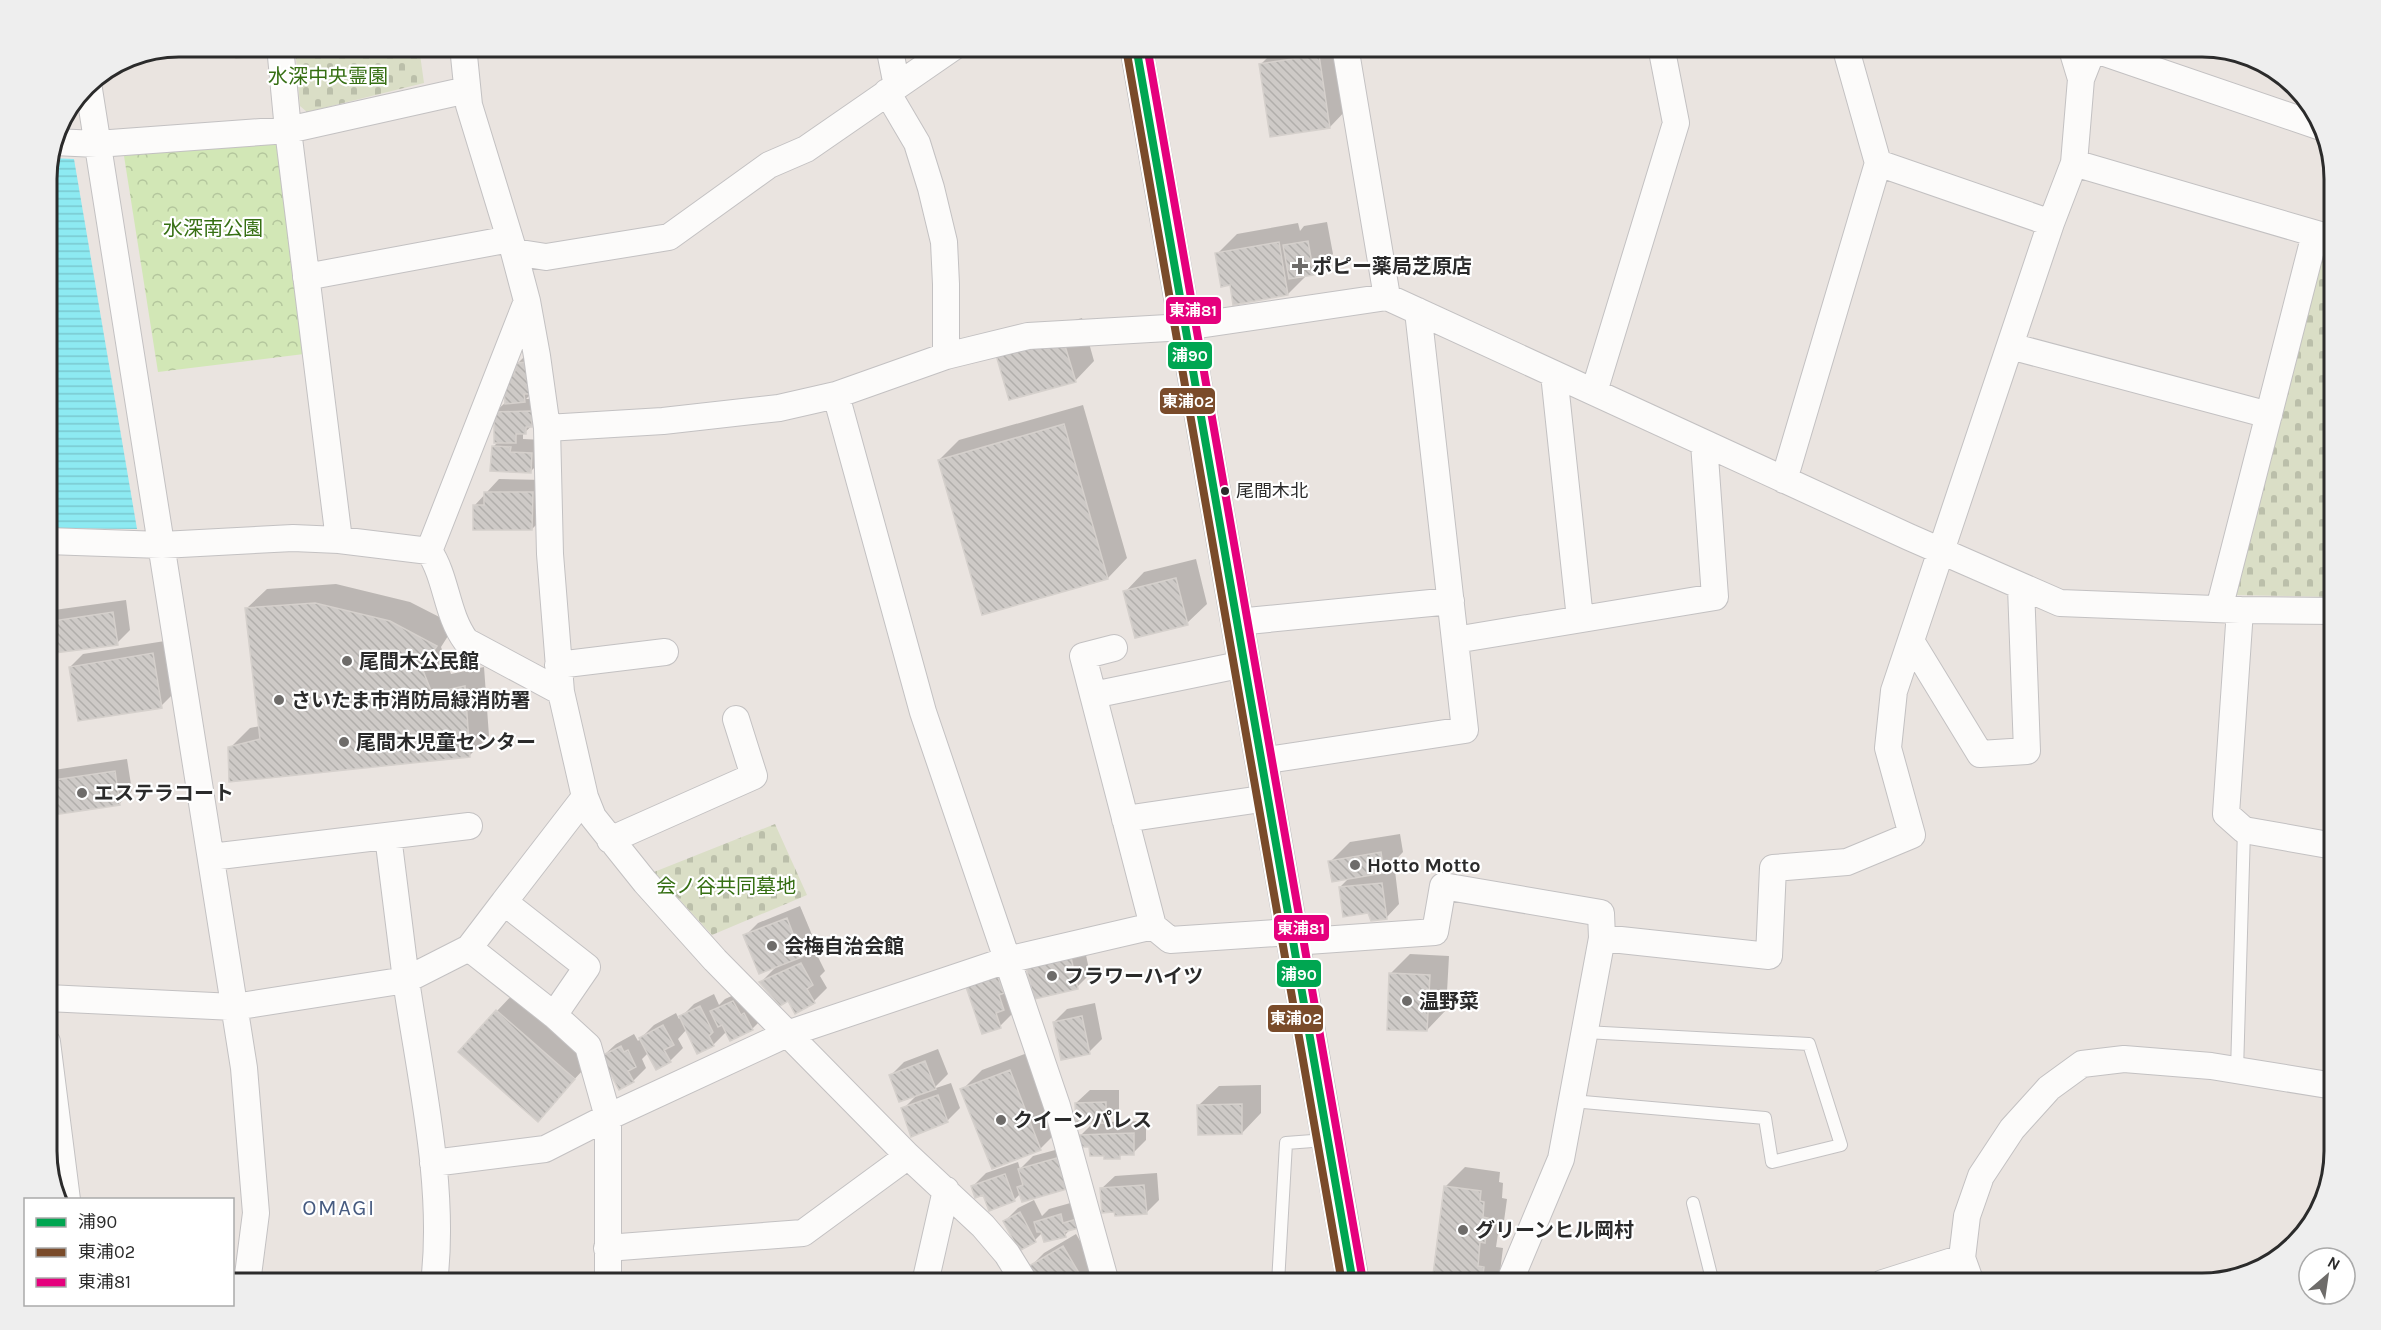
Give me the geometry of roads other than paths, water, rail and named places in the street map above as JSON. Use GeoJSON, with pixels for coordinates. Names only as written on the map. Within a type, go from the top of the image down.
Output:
{"type":"FeatureCollection","features":[{"type":"Feature","properties":{"kind":"street"},"geometry":{"type":"LineString","coordinates":[[281,57],[339,540]]}},
{"type":"Feature","properties":{"kind":"street"},"geometry":{"type":"LineString","coordinates":[[464,57],[469,105],[527,301],[547,428],[550,554],[561,692],[585,797],[593,817],[679,921],[787,1034],[995,1240],[1018,1273]]}},
{"type":"Feature","properties":{"kind":"street"},"geometry":{"type":"LineString","coordinates":[[890,57],[892,89],[916,142],[931,188],[944,242],[946,356]]}},
{"type":"Feature","properties":{"kind":"street"},"geometry":{"type":"LineString","coordinates":[[306,277],[512,246],[546,257],[669,237],[769,165],[806,149],[940,57]]}},
{"type":"Feature","properties":{"kind":"street"},"geometry":{"type":"LineString","coordinates":[[1138,57],[1351,1273]]}},
{"type":"Feature","properties":{"kind":"street"},"geometry":{"type":"LineString","coordinates":[[1348,57],[1387,297]]}},
{"type":"Feature","properties":{"kind":"street"},"geometry":{"type":"LineString","coordinates":[[1594,392],[1676,123],[1663,57]]}},
{"type":"Feature","properties":{"kind":"street"},"geometry":{"type":"LineString","coordinates":[[1784,480],[1878,162],[1848,57]]}},
{"type":"Feature","properties":{"kind":"street"},"geometry":{"type":"LineString","coordinates":[[1602,938],[1769,956],[1773,868],[1847,862],[1912,835],[1888,748],[1894,691],[2051,223],[2074,163],[2084,57]]}},
{"type":"Feature","properties":{"kind":"street"},"geometry":{"type":"LineString","coordinates":[[2115,57],[2311,124]]}},
{"type":"Feature","properties":{"kind":"street"},"geometry":{"type":"LineString","coordinates":[[62,142],[97,144],[288,130],[467,90]]}},
{"type":"Feature","properties":{"kind":"street"},"geometry":{"type":"LineString","coordinates":[[90,95],[244,1068],[256,1213],[249,1273]]}},
{"type":"Feature","properties":{"kind":"street"},"geometry":{"type":"LineString","coordinates":[[1878,162],[2051,223]]}},
{"type":"Feature","properties":{"kind":"street"},"geometry":{"type":"LineString","coordinates":[[2074,163],[2324,236]]}},
{"type":"Feature","properties":{"kind":"street"},"geometry":{"type":"LineString","coordinates":[[2324,239],[2269,415],[2229,610],[2226,814],[2244,830],[2324,844]]}},
{"type":"Feature","properties":{"kind":"street"},"geometry":{"type":"LineString","coordinates":[[547,428],[726,416],[779,408],[836,395],[946,356],[1028,336],[1185,327],[1387,297],[1942,552],[2060,603],[2229,610],[2324,611]]}},
{"type":"Feature","properties":{"kind":"street"},"geometry":{"type":"LineString","coordinates":[[429,551],[527,301]]}},
{"type":"Feature","properties":{"kind":"street"},"geometry":{"type":"LineString","coordinates":[[1261,761],[1465,730],[1418,311]]}},
{"type":"Feature","properties":{"kind":"street"},"geometry":{"type":"LineString","coordinates":[[2010,346],[2269,415]]}},
{"type":"Feature","properties":{"kind":"street"},"geometry":{"type":"LineString","coordinates":[[1554,374],[1580,619]]}},
{"type":"Feature","properties":{"kind":"street"},"geometry":{"type":"LineString","coordinates":[[836,395],[923,712],[1057,1106],[1103,1273]]}},
{"type":"Feature","properties":{"kind":"street"},"geometry":{"type":"LineString","coordinates":[[1455,640],[1714,597],[1704,443]]}},
{"type":"Feature","properties":{"kind":"street"},"geometry":{"type":"LineString","coordinates":[[57,541],[162,545],[269,538],[339,540],[429,551]]}},
{"type":"Feature","properties":{"kind":"street"},"geometry":{"type":"LineString","coordinates":[[429,551],[436,562],[456,628],[466,641],[561,692]]}},
{"type":"Feature","properties":{"kind":"street"},"geometry":{"type":"LineString","coordinates":[[1911,641],[1980,754],[2027,751],[2021,587]]}},
{"type":"Feature","properties":{"kind":"street"},"geometry":{"type":"LineString","coordinates":[[1237,622],[1450,601]]}},
{"type":"Feature","properties":{"kind":"street"},"geometry":{"type":"LineString","coordinates":[[1114,648],[1083,656],[1153,926],[1170,940],[1435,932],[1443,886],[1601,914],[1602,938],[1561,1159],[1514,1273]]}},
{"type":"Feature","properties":{"kind":"street"},"geometry":{"type":"LineString","coordinates":[[558,665],[665,652]]}},
{"type":"Feature","properties":{"kind":"street"},"geometry":{"type":"LineString","coordinates":[[1093,695],[1244,664]]}},
{"type":"Feature","properties":{"kind":"street"},"geometry":{"type":"LineString","coordinates":[[610,840],[754,776],[736,719]]}},
{"type":"Feature","properties":{"kind":"street"},"geometry":{"type":"LineString","coordinates":[[57,998],[234,1007],[406,980],[469,948],[585,797]]}},
{"type":"Feature","properties":{"kind":"street"},"geometry":{"type":"LineString","coordinates":[[1125,819],[1268,798]]}},
{"type":"Feature","properties":{"kind":"street"},"geometry":{"type":"LineString","coordinates":[[211,857],[469,826]]}},
{"type":"Feature","properties":{"kind":"street"},"geometry":{"type":"LineString","coordinates":[[388,836],[433,1163],[436,1214],[434,1273]]}},
{"type":"Feature","properties":{"kind":"street"},"geometry":{"type":"LineString","coordinates":[[504,902],[587,967],[554,1015]]}},
{"type":"Feature","properties":{"kind":"street"},"geometry":{"type":"LineString","coordinates":[[433,1163],[545,1149],[608,1117],[787,1034],[1007,960],[1153,926]]}},
{"type":"Feature","properties":{"kind":"street"},"geometry":{"type":"LineString","coordinates":[[469,948],[554,1015],[588,1046],[608,1117],[608,1273]]}},
{"type":"Feature","properties":{"kind":"street"},"geometry":{"type":"LineString","coordinates":[[1967,1273],[1962,1258],[1967,1216],[1981,1176],[2019,1120],[2049,1088],[2082,1064],[2124,1059],[2238,1071],[2324,1084]]}},
{"type":"Feature","properties":{"kind":"street"},"geometry":{"type":"LineString","coordinates":[[57,1121],[67,1198]]}},
{"type":"Feature","properties":{"kind":"street"},"geometry":{"type":"LineString","coordinates":[[607,1248],[803,1233],[908,1156]]}},
{"type":"Feature","properties":{"kind":"street"},"geometry":{"type":"LineString","coordinates":[[927,1273],[946,1190]]}},
{"type":"Feature","properties":{"kind":"street"},"geometry":{"type":"LineString","coordinates":[[1916,1273],[1962,1258]]}},
{"type":"Feature","properties":{"kind":"lane"},"geometry":{"type":"LineString","coordinates":[[2238,1071],[2244,830]]}},
{"type":"Feature","properties":{"kind":"lane"},"geometry":{"type":"LineString","coordinates":[[1572,1101],[1765,1118],[1772,1162],[1841,1145],[1809,1044],[1585,1032]]}},
{"type":"Feature","properties":{"kind":"lane"},"geometry":{"type":"LineString","coordinates":[[1279,1273],[1286,1143],[1327,1140]]}},
{"type":"Feature","properties":{"kind":"lane"},"geometry":{"type":"LineString","coordinates":[[1693,1203],[1710,1273]]}},
{"type":"Feature","properties":{"kind":"water"},"geometry":{"type":"Polygon","coordinates":[[[59,158],[74,159],[137,529],[57,528],[57,171],[59,158]]]}},
{"type":"Feature","properties":{"kind":"place","name":"ポピー薬局芝原店"},"geometry":{"type":"Point","coordinates":[1300,266]}},
{"type":"Feature","properties":{"kind":"place","name":"尾間木北"},"geometry":{"type":"Point","coordinates":[1225,491]}},
{"type":"Feature","properties":{"kind":"place","name":"尾間木公民館"},"geometry":{"type":"Point","coordinates":[347,661]}},
{"type":"Feature","properties":{"kind":"place","name":"さいたま市消防局緑消防署"},"geometry":{"type":"Point","coordinates":[279,700]}},
{"type":"Feature","properties":{"kind":"place","name":"尾間木児童センター"},"geometry":{"type":"Point","coordinates":[344,742]}},
{"type":"Feature","properties":{"kind":"place","name":"エステラコート"},"geometry":{"type":"Point","coordinates":[82,793]}},
{"type":"Feature","properties":{"kind":"place","name":"Hotto Motto"},"geometry":{"type":"Point","coordinates":[1355,865]}},
{"type":"Feature","properties":{"kind":"place","name":"会梅自治会館"},"geometry":{"type":"Point","coordinates":[772,946]}},
{"type":"Feature","properties":{"kind":"place","name":"フラワーハイツ"},"geometry":{"type":"Point","coordinates":[1052,976]}},
{"type":"Feature","properties":{"kind":"place","name":"温野菜"},"geometry":{"type":"Point","coordinates":[1407,1001]}},
{"type":"Feature","properties":{"kind":"place","name":"クイーンパレス"},"geometry":{"type":"Point","coordinates":[1001,1120]}},
{"type":"Feature","properties":{"kind":"place","name":"グリーンヒル岡村"},"geometry":{"type":"Point","coordinates":[1463,1230]}},
{"type":"Feature","properties":{"kind":"district","name":"OMAGI"},"geometry":{"type":"Point","coordinates":[339,1208]}},
{"type":"Feature","properties":{"kind":"park label","name":"水深中央霊園"},"geometry":{"type":"Point","coordinates":[328,76]}},
{"type":"Feature","properties":{"kind":"park label","name":"水深南公園"},"geometry":{"type":"Point","coordinates":[213,228]}},
{"type":"Feature","properties":{"kind":"park label","name":"会ノ谷共同墓地"},"geometry":{"type":"Point","coordinates":[726,886]}}]}
